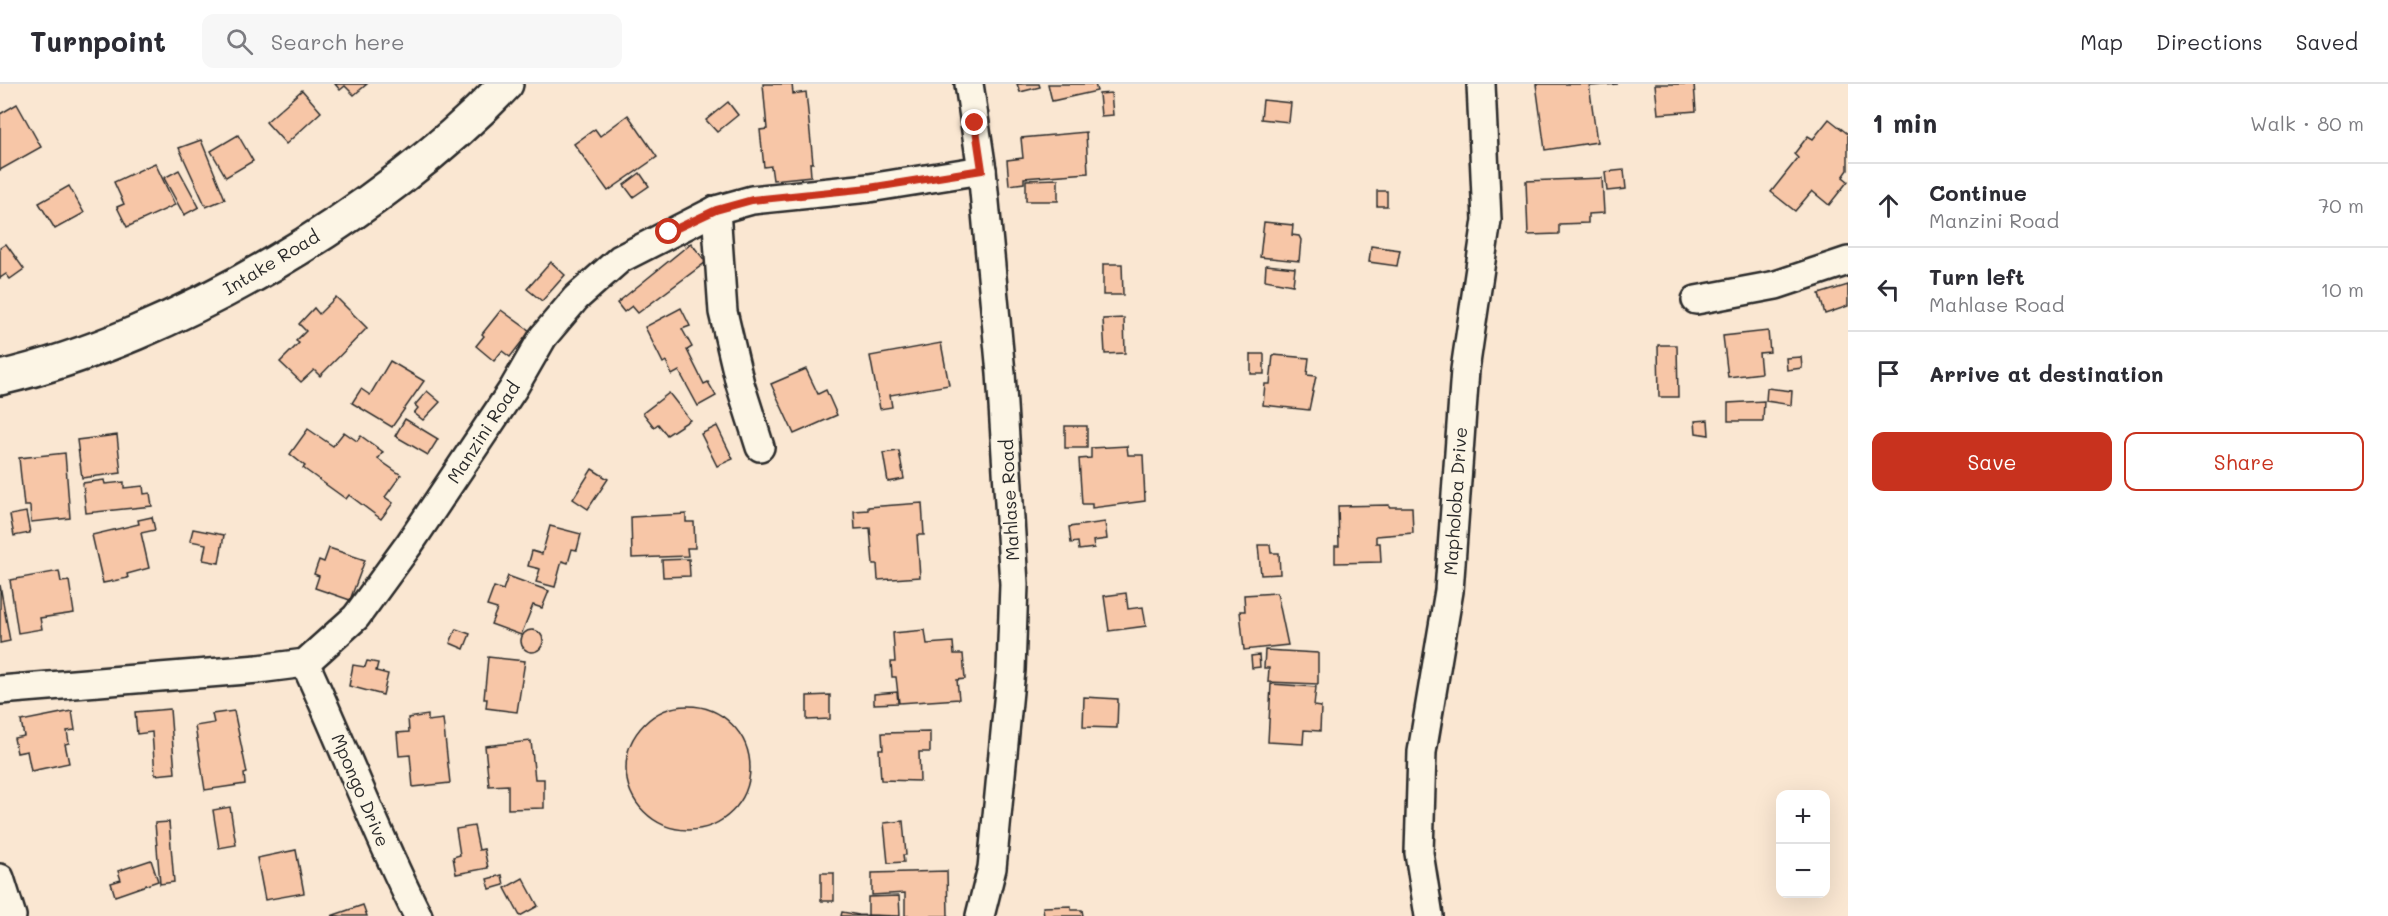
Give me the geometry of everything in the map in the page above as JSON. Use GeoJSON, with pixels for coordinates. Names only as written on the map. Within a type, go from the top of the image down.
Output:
{"type":"FeatureCollection","features":[{"type":"Feature","properties":{"kind":"street","name":"Intake Road"},"geometry":{"type":"LineString","coordinates":[[0,378],[122,339],[220,293],[306,243],[397,180],[471,121],[507,84]]}},
{"type":"Feature","properties":{"kind":"street","name":"Mahlase Road"},"geometry":{"type":"LineString","coordinates":[[969,84],[982,170],[1001,373],[1014,584],[1011,670],[994,857],[980,916]]}},
{"type":"Feature","properties":{"kind":"street","name":"Mapholoba Drive"},"geometry":{"type":"LineString","coordinates":[[1429,916],[1419,853],[1422,752],[1449,591],[1465,370],[1487,220],[1481,84]]}},
{"type":"Feature","properties":{"kind":"street","name":"Manzini Road"},"geometry":{"type":"LineString","coordinates":[[305,663],[356,617],[410,543],[513,389],[543,337],[576,298],[620,259],[716,210],[752,200],[869,188],[982,170]]}},
{"type":"Feature","properties":{"kind":"street"},"geometry":{"type":"LineString","coordinates":[[716,210],[723,312],[740,384],[760,447]]}},
{"type":"Feature","properties":{"kind":"street"},"geometry":{"type":"LineString","coordinates":[[1696,300],[1776,285],[1848,261]]}},
{"type":"Feature","properties":{"kind":"street"},"geometry":{"type":"LineString","coordinates":[[0,690],[258,669],[305,663]]}},
{"type":"Feature","properties":{"kind":"street","name":"Mpongo Drive"},"geometry":{"type":"LineString","coordinates":[[305,663],[343,744],[391,863],[418,916]]}},
{"type":"Feature","properties":{"kind":"street"},"geometry":{"type":"LineString","coordinates":[[0,878],[12,916]]}},
{"type":"Feature","properties":{"kind":"building"},"geometry":{"type":"Polygon","coordinates":[[[335,84],[367,84],[354,95],[345,86],[340,90],[335,84]]]}},
{"type":"Feature","properties":{"kind":"building"},"geometry":{"type":"Polygon","coordinates":[[[763,84],[792,84],[793,94],[806,92],[813,163],[810,163],[811,176],[773,180],[771,166],[764,167],[760,130],[767,129],[763,84]]]}},
{"type":"Feature","properties":{"kind":"building"},"geometry":{"type":"Polygon","coordinates":[[[1017,84],[1039,84],[1040,87],[1020,92],[1017,84]]]}},
{"type":"Feature","properties":{"kind":"building"},"geometry":{"type":"Polygon","coordinates":[[[1048,84],[1095,84],[1097,91],[1052,101],[1048,84]]]}},
{"type":"Feature","properties":{"kind":"building"},"geometry":{"type":"Polygon","coordinates":[[[1536,84],[1589,84],[1597,142],[1545,150],[1536,84]]]}},
{"type":"Feature","properties":{"kind":"building"},"geometry":{"type":"Polygon","coordinates":[[[1591,84],[1618,84],[1591,86],[1591,84]]]}},
{"type":"Feature","properties":{"kind":"building"},"geometry":{"type":"Polygon","coordinates":[[[1655,84],[1694,84],[1696,111],[1658,114],[1655,84]]]}},
{"type":"Feature","properties":{"kind":"building"},"geometry":{"type":"Polygon","coordinates":[[[302,90],[321,112],[286,144],[266,122],[302,90]]]}},
{"type":"Feature","properties":{"kind":"building"},"geometry":{"type":"Polygon","coordinates":[[[1111,93],[1113,115],[1101,116],[1099,94],[1111,93]]]}},
{"type":"Feature","properties":{"kind":"building"},"geometry":{"type":"Polygon","coordinates":[[[1263,100],[1291,103],[1289,122],[1261,119],[1263,100]]]}},
{"type":"Feature","properties":{"kind":"building"},"geometry":{"type":"Polygon","coordinates":[[[728,102],[738,115],[717,132],[706,120],[728,102]]]}},
{"type":"Feature","properties":{"kind":"building"},"geometry":{"type":"Polygon","coordinates":[[[17,104],[41,147],[0,170],[0,114],[17,104]]]}},
{"type":"Feature","properties":{"kind":"building"},"geometry":{"type":"Polygon","coordinates":[[[628,115],[657,157],[608,191],[574,144],[595,129],[600,136],[628,115]]]}},
{"type":"Feature","properties":{"kind":"building"},"geometry":{"type":"Polygon","coordinates":[[[1829,119],[1848,134],[1848,170],[1843,177],[1848,181],[1829,205],[1812,191],[1795,211],[1771,192],[1798,158],[1794,154],[1808,136],[1813,139],[1829,119]]]}},
{"type":"Feature","properties":{"kind":"building"},"geometry":{"type":"Polygon","coordinates":[[[1086,132],[1088,173],[1024,178],[1024,183],[1009,185],[1007,160],[1023,158],[1021,138],[1086,132]]]}},
{"type":"Feature","properties":{"kind":"building"},"geometry":{"type":"Polygon","coordinates":[[[238,135],[253,161],[226,177],[211,151],[238,135]]]}},
{"type":"Feature","properties":{"kind":"building"},"geometry":{"type":"Polygon","coordinates":[[[201,140],[225,199],[206,207],[179,148],[201,140]]]}},
{"type":"Feature","properties":{"kind":"building"},"geometry":{"type":"Polygon","coordinates":[[[155,163],[175,205],[127,227],[117,207],[124,204],[114,182],[155,163]]]}},
{"type":"Feature","properties":{"kind":"building"},"geometry":{"type":"Polygon","coordinates":[[[179,170],[199,207],[184,215],[164,178],[179,170]]]}},
{"type":"Feature","properties":{"kind":"building"},"geometry":{"type":"Polygon","coordinates":[[[1624,170],[1626,189],[1607,191],[1605,172],[1624,170]]]}},
{"type":"Feature","properties":{"kind":"building"},"geometry":{"type":"Polygon","coordinates":[[[640,173],[649,186],[633,197],[624,185],[640,173]]]}},
{"type":"Feature","properties":{"kind":"building"},"geometry":{"type":"Polygon","coordinates":[[[1602,178],[1604,213],[1588,214],[1588,223],[1559,224],[1559,234],[1528,235],[1526,181],[1602,178]]]}},
{"type":"Feature","properties":{"kind":"building"},"geometry":{"type":"Polygon","coordinates":[[[1058,179],[1058,201],[1026,201],[1026,180],[1058,179]]]}},
{"type":"Feature","properties":{"kind":"building"},"geometry":{"type":"Polygon","coordinates":[[[69,186],[84,213],[55,229],[39,203],[69,186]]]}},
{"type":"Feature","properties":{"kind":"building"},"geometry":{"type":"Polygon","coordinates":[[[1377,191],[1387,191],[1387,206],[1377,206],[1377,191]]]}},
{"type":"Feature","properties":{"kind":"building"},"geometry":{"type":"Polygon","coordinates":[[[1264,222],[1293,225],[1292,235],[1299,236],[1301,240],[1299,261],[1260,257],[1264,222]]]}},
{"type":"Feature","properties":{"kind":"building"},"geometry":{"type":"Polygon","coordinates":[[[691,243],[706,262],[638,313],[632,306],[624,312],[617,303],[691,243]]]}},
{"type":"Feature","properties":{"kind":"building"},"geometry":{"type":"Polygon","coordinates":[[[6,244],[24,269],[10,279],[6,274],[0,278],[0,248],[6,244]]]}},
{"type":"Feature","properties":{"kind":"building"},"geometry":{"type":"Polygon","coordinates":[[[1371,246],[1400,250],[1397,266],[1369,262],[1371,246]]]}},
{"type":"Feature","properties":{"kind":"building"},"geometry":{"type":"Polygon","coordinates":[[[551,262],[565,275],[542,301],[527,289],[551,262]]]}},
{"type":"Feature","properties":{"kind":"building"},"geometry":{"type":"Polygon","coordinates":[[[1103,264],[1122,264],[1123,295],[1103,295],[1103,264]]]}},
{"type":"Feature","properties":{"kind":"building"},"geometry":{"type":"Polygon","coordinates":[[[1266,265],[1295,268],[1293,285],[1265,280],[1266,265]]]}},
{"type":"Feature","properties":{"kind":"building"},"geometry":{"type":"Polygon","coordinates":[[[1848,285],[1848,306],[1825,314],[1819,294],[1848,285]]]}},
{"type":"Feature","properties":{"kind":"building"},"geometry":{"type":"Polygon","coordinates":[[[336,297],[367,328],[320,376],[314,370],[301,382],[280,362],[299,343],[296,341],[306,331],[299,324],[314,308],[319,314],[336,297]]]}},
{"type":"Feature","properties":{"kind":"building"},"geometry":{"type":"Polygon","coordinates":[[[681,308],[690,326],[682,329],[692,347],[687,350],[704,384],[708,382],[716,396],[698,406],[679,371],[672,375],[666,361],[663,363],[645,327],[681,308]]]}},
{"type":"Feature","properties":{"kind":"building"},"geometry":{"type":"Polygon","coordinates":[[[501,310],[530,331],[510,357],[502,351],[494,361],[476,346],[484,336],[482,334],[501,310]]]}},
{"type":"Feature","properties":{"kind":"building"},"geometry":{"type":"Polygon","coordinates":[[[1124,318],[1125,353],[1105,354],[1103,319],[1124,318]]]}},
{"type":"Feature","properties":{"kind":"building"},"geometry":{"type":"Polygon","coordinates":[[[1768,331],[1770,352],[1759,353],[1761,373],[1728,377],[1723,336],[1768,331]]]}},
{"type":"Feature","properties":{"kind":"building"},"geometry":{"type":"Polygon","coordinates":[[[941,343],[949,385],[890,395],[892,407],[880,409],[870,356],[941,343]]]}},
{"type":"Feature","properties":{"kind":"building"},"geometry":{"type":"Polygon","coordinates":[[[1658,345],[1677,345],[1678,397],[1659,397],[1658,345]]]}},
{"type":"Feature","properties":{"kind":"building"},"geometry":{"type":"Polygon","coordinates":[[[1251,354],[1264,354],[1264,374],[1251,374],[1251,354]]]}},
{"type":"Feature","properties":{"kind":"building"},"geometry":{"type":"Polygon","coordinates":[[[1273,355],[1309,358],[1307,375],[1316,376],[1309,410],[1263,405],[1265,384],[1270,384],[1273,355]]]}},
{"type":"Feature","properties":{"kind":"building"},"geometry":{"type":"Polygon","coordinates":[[[1801,357],[1802,368],[1787,370],[1786,358],[1801,357]]]}},
{"type":"Feature","properties":{"kind":"building"},"geometry":{"type":"Polygon","coordinates":[[[390,361],[424,381],[392,427],[352,403],[361,389],[370,395],[390,361]]]}},
{"type":"Feature","properties":{"kind":"building"},"geometry":{"type":"Polygon","coordinates":[[[806,369],[818,394],[826,390],[837,415],[794,434],[771,384],[806,369]]]}},
{"type":"Feature","properties":{"kind":"building"},"geometry":{"type":"Polygon","coordinates":[[[1767,388],[1792,391],[1791,405],[1766,401],[1767,388]]]}},
{"type":"Feature","properties":{"kind":"building"},"geometry":{"type":"Polygon","coordinates":[[[427,391],[440,402],[423,420],[414,413],[418,408],[415,405],[427,391]]]}},
{"type":"Feature","properties":{"kind":"building"},"geometry":{"type":"Polygon","coordinates":[[[669,393],[690,420],[667,435],[658,424],[654,427],[643,413],[669,393]]]}},
{"type":"Feature","properties":{"kind":"building"},"geometry":{"type":"Polygon","coordinates":[[[1764,401],[1763,421],[1728,421],[1728,403],[1764,401]]]}},
{"type":"Feature","properties":{"kind":"building"},"geometry":{"type":"Polygon","coordinates":[[[405,419],[438,439],[428,455],[395,436],[405,419]]]}},
{"type":"Feature","properties":{"kind":"building"},"geometry":{"type":"Polygon","coordinates":[[[1708,420],[1709,435],[1696,433],[1695,421],[1708,420]]]}},
{"type":"Feature","properties":{"kind":"building"},"geometry":{"type":"Polygon","coordinates":[[[717,426],[733,459],[717,466],[701,434],[717,426]]]}},
{"type":"Feature","properties":{"kind":"building"},"geometry":{"type":"Polygon","coordinates":[[[1065,426],[1087,426],[1087,448],[1065,448],[1065,426]]]}},
{"type":"Feature","properties":{"kind":"building"},"geometry":{"type":"Polygon","coordinates":[[[308,429],[333,446],[344,432],[357,441],[361,436],[383,452],[378,459],[401,475],[385,497],[393,503],[381,519],[349,495],[346,499],[303,468],[305,466],[290,454],[308,429]]]}},
{"type":"Feature","properties":{"kind":"building"},"geometry":{"type":"Polygon","coordinates":[[[117,435],[121,473],[82,478],[77,440],[117,435]]]}},
{"type":"Feature","properties":{"kind":"building"},"geometry":{"type":"Polygon","coordinates":[[[1127,446],[1128,455],[1143,455],[1145,501],[1092,508],[1092,504],[1082,504],[1079,459],[1091,458],[1091,448],[1127,446]]]}},
{"type":"Feature","properties":{"kind":"building"},"geometry":{"type":"Polygon","coordinates":[[[899,451],[904,479],[888,482],[883,453],[899,451]]]}},
{"type":"Feature","properties":{"kind":"building"},"geometry":{"type":"Polygon","coordinates":[[[65,453],[70,518],[31,522],[30,506],[24,506],[19,458],[65,453]]]}},
{"type":"Feature","properties":{"kind":"building"},"geometry":{"type":"Polygon","coordinates":[[[592,469],[608,479],[588,509],[573,499],[592,469]]]}},
{"type":"Feature","properties":{"kind":"building"},"geometry":{"type":"Polygon","coordinates":[[[104,480],[105,484],[124,482],[124,488],[143,486],[144,494],[150,493],[152,506],[86,513],[83,483],[104,480]]]}},
{"type":"Feature","properties":{"kind":"building"},"geometry":{"type":"Polygon","coordinates":[[[922,503],[924,535],[917,535],[920,577],[878,580],[877,564],[873,564],[870,528],[855,529],[854,511],[868,510],[868,507],[922,503]]]}},
{"type":"Feature","properties":{"kind":"building"},"geometry":{"type":"Polygon","coordinates":[[[1389,505],[1389,507],[1412,507],[1413,533],[1376,536],[1376,543],[1380,543],[1381,562],[1335,563],[1335,546],[1339,546],[1338,506],[1389,505]]]}},
{"type":"Feature","properties":{"kind":"building"},"geometry":{"type":"Polygon","coordinates":[[[26,512],[30,533],[14,536],[10,515],[26,512]]]}},
{"type":"Feature","properties":{"kind":"building"},"geometry":{"type":"Polygon","coordinates":[[[686,514],[686,522],[694,522],[695,548],[687,548],[688,556],[632,558],[631,517],[686,514]]]}},
{"type":"Feature","properties":{"kind":"building"},"geometry":{"type":"Polygon","coordinates":[[[152,517],[155,530],[141,533],[149,568],[127,574],[128,578],[103,583],[92,535],[139,524],[138,520],[152,517]]]}},
{"type":"Feature","properties":{"kind":"building"},"geometry":{"type":"Polygon","coordinates":[[[1105,522],[1107,539],[1093,541],[1094,548],[1079,550],[1078,542],[1071,543],[1069,527],[1105,522]]]}},
{"type":"Feature","properties":{"kind":"building"},"geometry":{"type":"Polygon","coordinates":[[[550,526],[581,534],[577,550],[572,549],[568,563],[562,561],[555,587],[536,582],[540,569],[528,566],[532,551],[542,554],[550,526]]]}},
{"type":"Feature","properties":{"kind":"building"},"geometry":{"type":"Polygon","coordinates":[[[193,529],[224,535],[219,563],[203,560],[206,544],[190,541],[193,529]]]}},
{"type":"Feature","properties":{"kind":"building"},"geometry":{"type":"Polygon","coordinates":[[[1258,545],[1270,545],[1271,553],[1279,553],[1280,574],[1261,575],[1258,545]]]}},
{"type":"Feature","properties":{"kind":"building"},"geometry":{"type":"Polygon","coordinates":[[[329,548],[365,560],[350,600],[315,588],[319,576],[314,574],[319,560],[324,562],[329,548]]]}},
{"type":"Feature","properties":{"kind":"building"},"geometry":{"type":"Polygon","coordinates":[[[689,559],[690,576],[663,577],[662,560],[689,559]]]}},
{"type":"Feature","properties":{"kind":"building"},"geometry":{"type":"Polygon","coordinates":[[[59,571],[61,582],[69,581],[74,613],[40,618],[42,629],[18,633],[10,580],[59,571]]]}},
{"type":"Feature","properties":{"kind":"building"},"geometry":{"type":"Polygon","coordinates":[[[508,576],[549,591],[542,608],[533,605],[521,635],[491,624],[497,609],[487,606],[494,587],[503,590],[508,576]]]}},
{"type":"Feature","properties":{"kind":"building"},"geometry":{"type":"Polygon","coordinates":[[[0,585],[10,641],[0,643],[0,585]]]}},
{"type":"Feature","properties":{"kind":"building"},"geometry":{"type":"Polygon","coordinates":[[[1126,593],[1128,609],[1143,607],[1146,626],[1109,631],[1104,596],[1126,593]]]}},
{"type":"Feature","properties":{"kind":"building"},"geometry":{"type":"Polygon","coordinates":[[[1277,593],[1288,645],[1244,650],[1240,611],[1245,611],[1244,595],[1277,593]]]}},
{"type":"Feature","properties":{"kind":"building"},"geometry":{"type":"Polygon","coordinates":[[[456,629],[470,634],[464,649],[450,643],[456,629]]]}},
{"type":"Feature","properties":{"kind":"building"},"geometry":{"type":"Polygon","coordinates":[[[532,630],[540,633],[543,641],[540,649],[532,652],[524,649],[521,641],[524,633],[532,630]]]}},
{"type":"Feature","properties":{"kind":"building"},"geometry":{"type":"Polygon","coordinates":[[[925,630],[927,644],[953,642],[954,654],[963,654],[965,679],[957,680],[959,699],[899,703],[896,677],[892,677],[891,662],[895,662],[893,633],[925,630]]]}},
{"type":"Feature","properties":{"kind":"building"},"geometry":{"type":"Polygon","coordinates":[[[1265,650],[1318,653],[1318,684],[1268,682],[1269,668],[1264,668],[1265,650]]]}},
{"type":"Feature","properties":{"kind":"building"},"geometry":{"type":"Polygon","coordinates":[[[1259,655],[1260,667],[1252,668],[1251,656],[1259,655]]]}},
{"type":"Feature","properties":{"kind":"building"},"geometry":{"type":"Polygon","coordinates":[[[488,657],[525,661],[517,712],[486,708],[487,699],[484,699],[488,657]]]}},
{"type":"Feature","properties":{"kind":"building"},"geometry":{"type":"Polygon","coordinates":[[[367,661],[378,663],[376,671],[388,674],[383,695],[349,686],[353,665],[365,667],[367,661]]]}},
{"type":"Feature","properties":{"kind":"building"},"geometry":{"type":"Polygon","coordinates":[[[1271,684],[1316,687],[1314,706],[1321,707],[1320,731],[1304,730],[1303,744],[1268,742],[1271,684]]]}},
{"type":"Feature","properties":{"kind":"building"},"geometry":{"type":"Polygon","coordinates":[[[897,692],[898,703],[874,704],[874,694],[897,692]]]}},
{"type":"Feature","properties":{"kind":"building"},"geometry":{"type":"Polygon","coordinates":[[[830,695],[830,719],[807,720],[807,696],[830,695]]]}},
{"type":"Feature","properties":{"kind":"building"},"geometry":{"type":"Polygon","coordinates":[[[1084,697],[1118,699],[1117,728],[1083,727],[1084,697]]]}},
{"type":"Feature","properties":{"kind":"building"},"geometry":{"type":"Polygon","coordinates":[[[688,706],[712,710],[732,724],[746,744],[750,768],[746,792],[732,812],[712,826],[688,830],[664,826],[644,812],[630,792],[626,768],[630,744],[644,724],[664,710],[688,706]]]}},
{"type":"Feature","properties":{"kind":"building"},"geometry":{"type":"Polygon","coordinates":[[[170,709],[175,773],[155,775],[152,732],[137,734],[135,712],[170,709]]]}},
{"type":"Feature","properties":{"kind":"building"},"geometry":{"type":"Polygon","coordinates":[[[72,711],[75,730],[67,731],[69,743],[65,744],[69,763],[31,771],[27,751],[17,753],[14,738],[24,736],[21,721],[72,711]]]}},
{"type":"Feature","properties":{"kind":"building"},"geometry":{"type":"Polygon","coordinates":[[[234,711],[247,773],[244,774],[245,784],[205,790],[195,726],[214,723],[212,714],[234,711]]]}},
{"type":"Feature","properties":{"kind":"building"},"geometry":{"type":"Polygon","coordinates":[[[428,715],[428,721],[443,719],[450,783],[413,787],[410,755],[399,756],[397,733],[409,732],[408,718],[428,715]]]}},
{"type":"Feature","properties":{"kind":"building"},"geometry":{"type":"Polygon","coordinates":[[[930,732],[930,752],[919,752],[920,781],[881,780],[879,749],[883,749],[882,733],[930,732]]]}},
{"type":"Feature","properties":{"kind":"building"},"geometry":{"type":"Polygon","coordinates":[[[531,741],[535,779],[544,779],[544,808],[508,809],[508,785],[489,786],[485,746],[531,741]]]}},
{"type":"Feature","properties":{"kind":"building"},"geometry":{"type":"Polygon","coordinates":[[[230,807],[236,845],[219,848],[213,810],[230,807]]]}},
{"type":"Feature","properties":{"kind":"building"},"geometry":{"type":"Polygon","coordinates":[[[903,821],[906,855],[903,855],[904,862],[888,863],[884,823],[903,821]]]}},
{"type":"Feature","properties":{"kind":"building"},"geometry":{"type":"Polygon","coordinates":[[[169,822],[174,882],[160,884],[155,823],[169,822]]]}},
{"type":"Feature","properties":{"kind":"building"},"geometry":{"type":"Polygon","coordinates":[[[474,826],[479,850],[484,849],[488,868],[456,874],[453,857],[460,855],[456,829],[474,826]]]}},
{"type":"Feature","properties":{"kind":"building"},"geometry":{"type":"Polygon","coordinates":[[[296,850],[304,893],[265,900],[257,858],[296,850]]]}},
{"type":"Feature","properties":{"kind":"building"},"geometry":{"type":"Polygon","coordinates":[[[151,860],[158,881],[115,896],[111,883],[121,880],[118,871],[151,860]]]}},
{"type":"Feature","properties":{"kind":"building"},"geometry":{"type":"Polygon","coordinates":[[[947,871],[948,916],[905,916],[905,893],[872,895],[872,873],[947,871]]]}},
{"type":"Feature","properties":{"kind":"building"},"geometry":{"type":"Polygon","coordinates":[[[821,873],[834,873],[834,901],[821,901],[821,873]]]}},
{"type":"Feature","properties":{"kind":"building"},"geometry":{"type":"Polygon","coordinates":[[[502,875],[504,885],[490,889],[487,879],[502,875]]]}},
{"type":"Feature","properties":{"kind":"building"},"geometry":{"type":"Polygon","coordinates":[[[523,878],[538,906],[520,916],[505,888],[523,878]]]}},
{"type":"Feature","properties":{"kind":"building"},"geometry":{"type":"Polygon","coordinates":[[[899,896],[900,916],[868,915],[868,897],[899,896]]]}},
{"type":"Feature","properties":{"kind":"building"},"geometry":{"type":"Polygon","coordinates":[[[363,905],[367,916],[331,916],[363,905]]]}},
{"type":"Feature","properties":{"kind":"building"},"geometry":{"type":"Polygon","coordinates":[[[1071,906],[1071,910],[1082,910],[1083,916],[1044,916],[1043,907],[1071,906]]]}},
{"type":"Feature","properties":{"kind":"building"},"geometry":{"type":"Polygon","coordinates":[[[842,912],[859,915],[889,916],[841,916],[842,912]]]}},
{"type":"Feature","properties":{"kind":"route"},"geometry":{"type":"LineString","coordinates":[[669,232],[716,210],[752,200],[869,188],[982,170],[975,123]]}}]}
